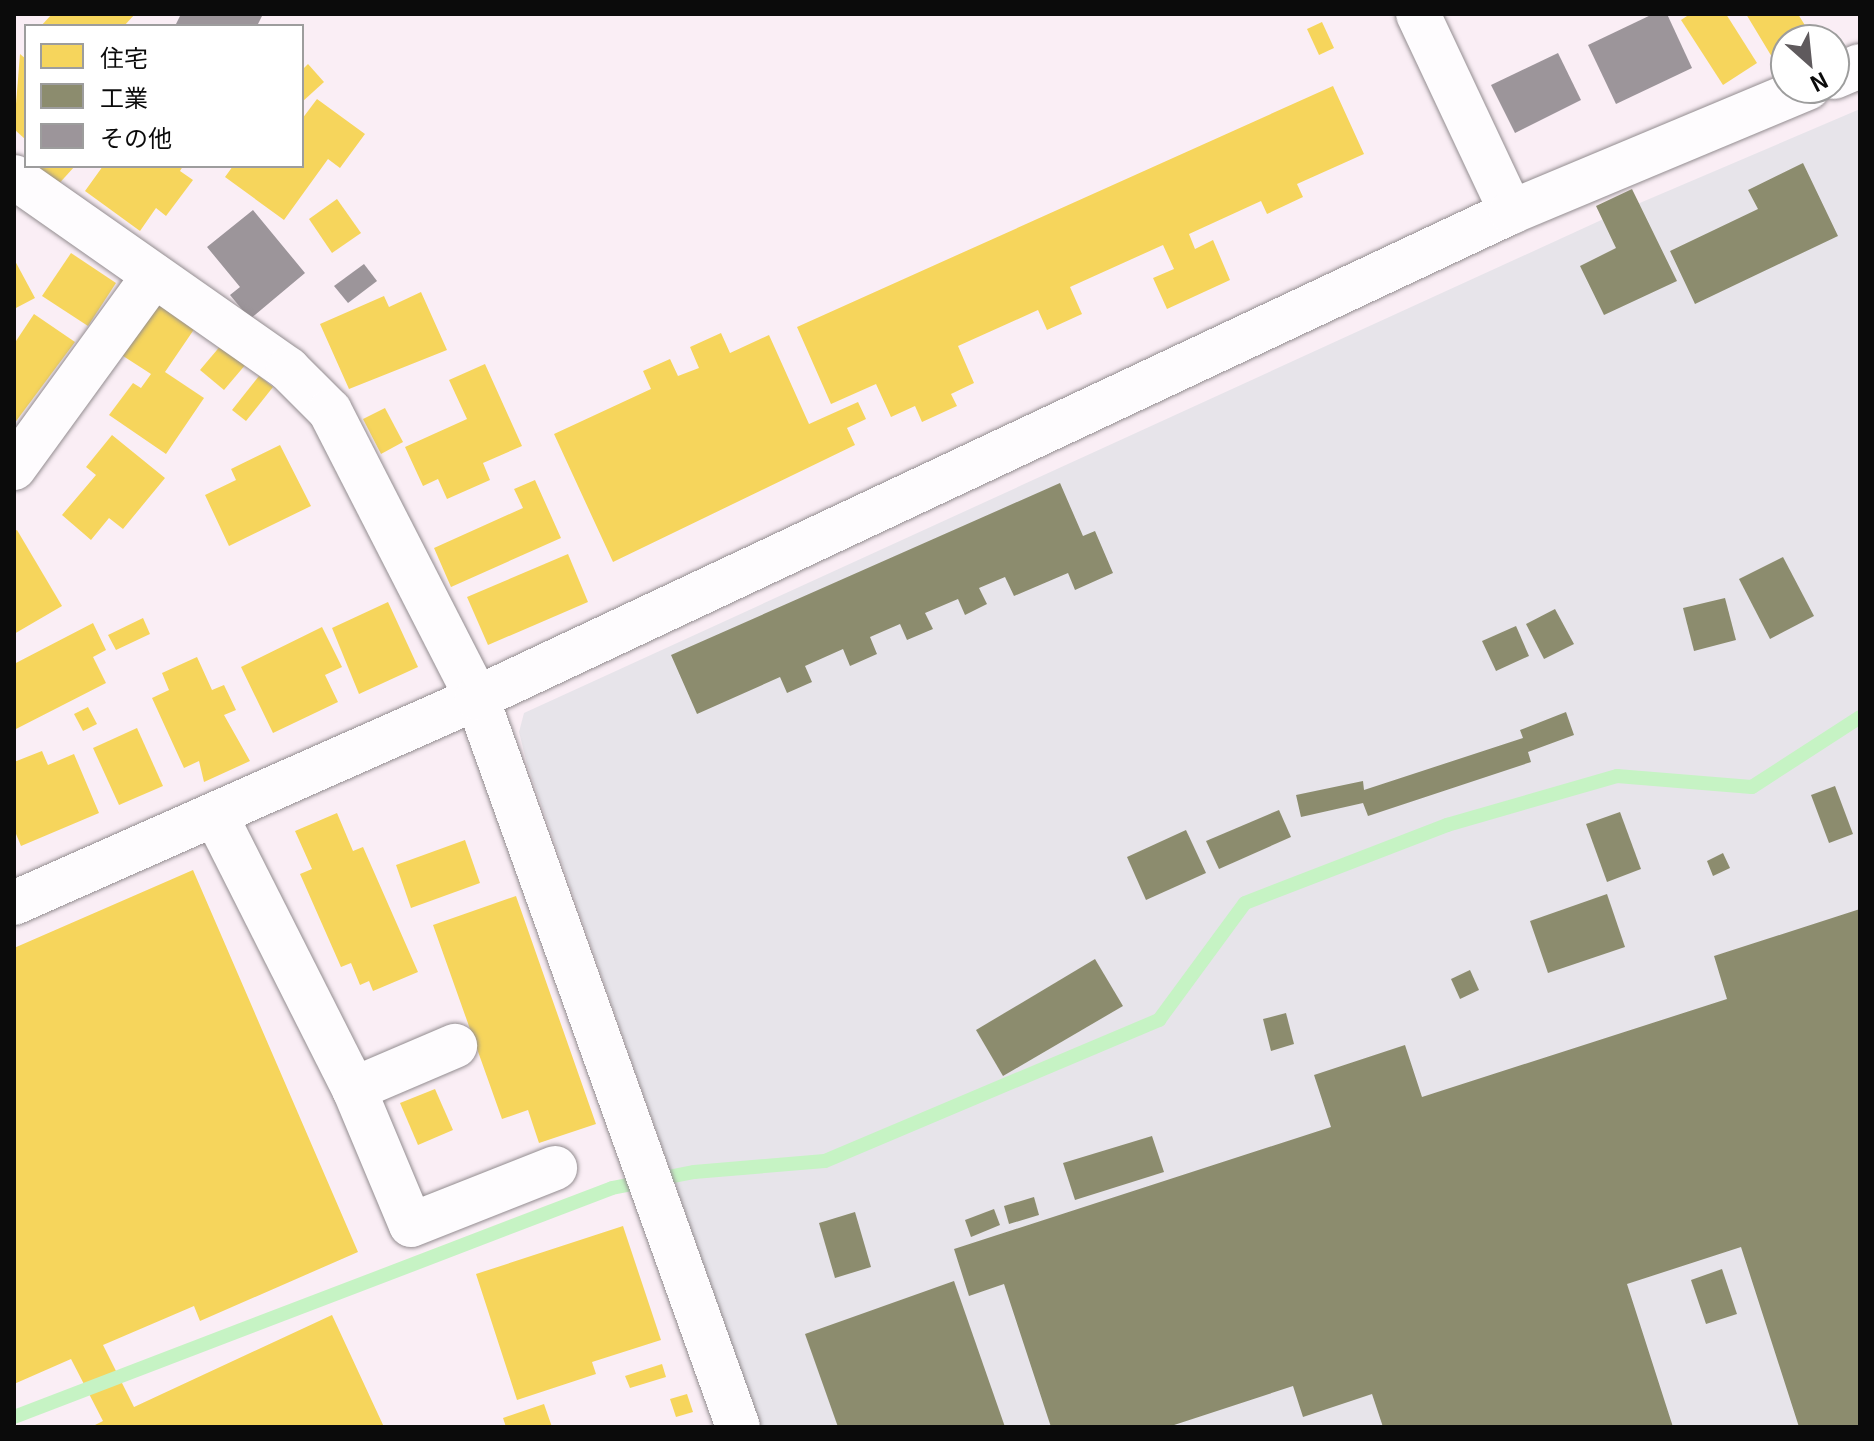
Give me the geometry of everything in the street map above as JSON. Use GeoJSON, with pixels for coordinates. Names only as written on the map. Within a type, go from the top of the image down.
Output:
{"type":"FeatureCollection","features":[{"type":"Feature","properties":{"kind":"street"},"geometry":{"type":"LineString","coordinates":[[1418,14],[1511,212]]}},
{"type":"Feature","properties":{"kind":"street"},"geometry":{"type":"LineString","coordinates":[[14,903],[477,698],[1511,212],[1770,104]]}},
{"type":"Feature","properties":{"kind":"street"},"geometry":{"type":"LineString","coordinates":[[14,177],[288,369],[330,411],[477,698],[738,1427]]}},
{"type":"Feature","properties":{"kind":"street"},"geometry":{"type":"LineString","coordinates":[[14,468],[154,275]]}},
{"type":"Feature","properties":{"kind":"street"},"geometry":{"type":"LineString","coordinates":[[216,816],[354,1089],[411,1225],[555,1168]]}},
{"type":"Feature","properties":{"kind":"street"},"geometry":{"type":"LineString","coordinates":[[354,1089],[455,1046]]}},
{"type":"Feature","properties":{"kind":"shaded area"},"geometry":{"type":"Polygon","coordinates":[[[1860,109],[1860,1427],[761,1427],[527,764],[519,732],[524,713],[1621,211],[1860,109]]]}},
{"type":"Feature","properties":{"kind":"building: 住宅"},"geometry":{"type":"Polygon","coordinates":[[[52,14],[135,14],[126,24],[43,24],[52,14]]]}},
{"type":"Feature","properties":{"kind":"building: 住宅"},"geometry":{"type":"Polygon","coordinates":[[[1690,14],[1726,14],[1757,63],[1723,85],[1681,20],[1690,14]]]}},
{"type":"Feature","properties":{"kind":"building: 住宅"},"geometry":{"type":"Polygon","coordinates":[[[1746,14],[1798,14],[1804,24],[1770,24],[1770,54],[1746,14]]]}},
{"type":"Feature","properties":{"kind":"building: 住宅"},"geometry":{"type":"Polygon","coordinates":[[[1322,22],[1334,48],[1319,55],[1307,29],[1322,22]]]}},
{"type":"Feature","properties":{"kind":"building: 住宅"},"geometry":{"type":"Polygon","coordinates":[[[20,54],[24,57],[24,138],[14,129],[20,54]]]}},
{"type":"Feature","properties":{"kind":"building: 住宅"},"geometry":{"type":"Polygon","coordinates":[[[308,64],[324,82],[304,100],[304,68],[308,64]]]}},
{"type":"Feature","properties":{"kind":"building: 住宅"},"geometry":{"type":"Polygon","coordinates":[[[1333,86],[1364,154],[1297,184],[1303,197],[1267,214],[1261,201],[1189,234],[1195,249],[1213,240],[1230,280],[1167,309],[1153,278],[1174,269],[1163,245],[1070,287],[1082,314],[1047,330],[1038,310],[958,346],[974,383],[951,394],[957,406],[922,422],[915,406],[891,417],[876,384],[831,404],[797,327],[1333,86]]]}},
{"type":"Feature","properties":{"kind":"building: 住宅"},"geometry":{"type":"Polygon","coordinates":[[[317,99],[365,134],[340,168],[328,159],[284,220],[225,177],[232,168],[304,168],[304,116],[317,99]]]}},
{"type":"Feature","properties":{"kind":"building: 住宅"},"geometry":{"type":"Polygon","coordinates":[[[38,168],[73,168],[55,188],[36,171],[38,168]]]}},
{"type":"Feature","properties":{"kind":"building: 住宅"},"geometry":{"type":"Polygon","coordinates":[[[102,168],[182,168],[180,171],[193,180],[166,216],[156,208],[140,231],[85,191],[102,168]]]}},
{"type":"Feature","properties":{"kind":"building: 住宅"},"geometry":{"type":"Polygon","coordinates":[[[337,199],[361,233],[332,253],[309,219],[337,199]]]}},
{"type":"Feature","properties":{"kind":"building: 住宅"},"geometry":{"type":"Polygon","coordinates":[[[71,253],[116,283],[88,326],[42,296],[71,253]]]}},
{"type":"Feature","properties":{"kind":"building: 住宅"},"geometry":{"type":"Polygon","coordinates":[[[14,259],[35,298],[14,309],[14,259]]]}},
{"type":"Feature","properties":{"kind":"building: 住宅"},"geometry":{"type":"Polygon","coordinates":[[[421,292],[447,350],[349,389],[320,324],[384,296],[389,307],[421,292]]]}},
{"type":"Feature","properties":{"kind":"building: 住宅"},"geometry":{"type":"Polygon","coordinates":[[[158,299],[197,325],[165,372],[204,398],[166,454],[109,415],[133,383],[141,388],[151,374],[120,354],[158,299]]]}},
{"type":"Feature","properties":{"kind":"building: 住宅"},"geometry":{"type":"Polygon","coordinates":[[[34,314],[75,342],[14,424],[14,344],[34,314]]]}},
{"type":"Feature","properties":{"kind":"building: 住宅"},"geometry":{"type":"Polygon","coordinates":[[[721,333],[730,353],[769,335],[809,424],[858,402],[866,419],[847,428],[855,445],[613,562],[554,434],[651,389],[643,371],[670,359],[678,376],[699,368],[690,347],[721,333]]]}},
{"type":"Feature","properties":{"kind":"building: 住宅"},"geometry":{"type":"Polygon","coordinates":[[[222,344],[246,364],[224,390],[200,370],[222,344]]]}},
{"type":"Feature","properties":{"kind":"building: 住宅"},"geometry":{"type":"Polygon","coordinates":[[[485,364],[522,446],[483,463],[490,480],[447,499],[438,479],[423,486],[405,447],[467,419],[449,380],[485,364]]]}},
{"type":"Feature","properties":{"kind":"building: 住宅"},"geometry":{"type":"Polygon","coordinates":[[[259,376],[273,387],[246,421],[232,410],[259,376]]]}},
{"type":"Feature","properties":{"kind":"building: 住宅"},"geometry":{"type":"Polygon","coordinates":[[[385,408],[403,442],[381,454],[363,419],[385,408]]]}},
{"type":"Feature","properties":{"kind":"building: 住宅"},"geometry":{"type":"Polygon","coordinates":[[[112,435],[165,478],[123,529],[109,518],[91,540],[62,515],[96,475],[86,467],[112,435]]]}},
{"type":"Feature","properties":{"kind":"building: 住宅"},"geometry":{"type":"Polygon","coordinates":[[[280,445],[311,506],[229,546],[205,495],[236,480],[231,469],[280,445]]]}},
{"type":"Feature","properties":{"kind":"building: 住宅"},"geometry":{"type":"Polygon","coordinates":[[[535,480],[561,538],[451,587],[434,548],[523,508],[514,489],[535,480]]]}},
{"type":"Feature","properties":{"kind":"building: 住宅"},"geometry":{"type":"Polygon","coordinates":[[[17,530],[62,606],[14,634],[14,531],[17,530]]]}},
{"type":"Feature","properties":{"kind":"building: 住宅"},"geometry":{"type":"Polygon","coordinates":[[[568,554],[588,602],[488,645],[467,597],[568,554]]]}},
{"type":"Feature","properties":{"kind":"building: 住宅"},"geometry":{"type":"Polygon","coordinates":[[[388,602],[418,667],[359,694],[332,628],[388,602]]]}},
{"type":"Feature","properties":{"kind":"building: 住宅"},"geometry":{"type":"Polygon","coordinates":[[[143,618],[150,634],[116,650],[108,635],[143,618]]]}},
{"type":"Feature","properties":{"kind":"building: 住宅"},"geometry":{"type":"Polygon","coordinates":[[[93,623],[106,650],[93,657],[106,683],[14,730],[14,664],[93,623]]]}},
{"type":"Feature","properties":{"kind":"building: 住宅"},"geometry":{"type":"Polygon","coordinates":[[[322,627],[342,667],[325,675],[338,702],[273,733],[241,667],[322,627]]]}},
{"type":"Feature","properties":{"kind":"building: 住宅"},"geometry":{"type":"Polygon","coordinates":[[[197,657],[212,690],[224,685],[236,710],[224,715],[250,761],[204,782],[199,761],[184,768],[152,698],[169,690],[162,673],[197,657]]]}},
{"type":"Feature","properties":{"kind":"building: 住宅"},"geometry":{"type":"Polygon","coordinates":[[[88,707],[97,724],[83,731],[74,714],[88,707]]]}},
{"type":"Feature","properties":{"kind":"building: 住宅"},"geometry":{"type":"Polygon","coordinates":[[[137,728],[163,786],[119,805],[93,748],[137,728]]]}},
{"type":"Feature","properties":{"kind":"building: 住宅"},"geometry":{"type":"Polygon","coordinates":[[[42,751],[48,765],[74,754],[99,813],[21,846],[14,829],[14,762],[42,751]]]}},
{"type":"Feature","properties":{"kind":"building: 住宅"},"geometry":{"type":"Polygon","coordinates":[[[337,813],[353,851],[363,847],[418,972],[373,991],[369,981],[360,985],[351,963],[341,967],[300,874],[312,869],[295,831],[337,813]]]}},
{"type":"Feature","properties":{"kind":"building: 住宅"},"geometry":{"type":"Polygon","coordinates":[[[465,840],[480,883],[411,908],[396,865],[465,840]]]}},
{"type":"Feature","properties":{"kind":"building: 住宅"},"geometry":{"type":"Polygon","coordinates":[[[193,870],[358,1252],[200,1321],[194,1306],[103,1345],[134,1407],[332,1315],[384,1427],[91,1427],[103,1421],[71,1359],[14,1384],[14,948],[193,870]]]}},
{"type":"Feature","properties":{"kind":"building: 住宅"},"geometry":{"type":"Polygon","coordinates":[[[516,896],[596,1124],[539,1143],[528,1110],[502,1119],[433,925],[516,896]]]}},
{"type":"Feature","properties":{"kind":"building: 住宅"},"geometry":{"type":"Polygon","coordinates":[[[435,1089],[453,1130],[418,1145],[400,1103],[435,1089]]]}},
{"type":"Feature","properties":{"kind":"building: 住宅"},"geometry":{"type":"Polygon","coordinates":[[[623,1226],[661,1340],[592,1362],[596,1374],[517,1400],[476,1274],[623,1226]]]}},
{"type":"Feature","properties":{"kind":"building: 住宅"},"geometry":{"type":"Polygon","coordinates":[[[662,1364],[666,1377],[630,1388],[625,1376],[662,1364]]]}},
{"type":"Feature","properties":{"kind":"building: 住宅"},"geometry":{"type":"Polygon","coordinates":[[[687,1394],[693,1412],[676,1417],[670,1399],[687,1394]]]}},
{"type":"Feature","properties":{"kind":"building: 住宅"},"geometry":{"type":"Polygon","coordinates":[[[544,1404],[552,1427],[506,1427],[503,1418],[544,1404]]]}},
{"type":"Feature","properties":{"kind":"building: 工業"},"geometry":{"type":"Polygon","coordinates":[[[1803,163],[1838,236],[1695,304],[1670,251],[1758,209],[1748,190],[1803,163]]]}},
{"type":"Feature","properties":{"kind":"building: 工業"},"geometry":{"type":"Polygon","coordinates":[[[1632,189],[1677,281],[1604,315],[1580,266],[1616,248],[1596,206],[1632,189]]]}},
{"type":"Feature","properties":{"kind":"building: 工業"},"geometry":{"type":"Polygon","coordinates":[[[1060,483],[1083,536],[1095,531],[1113,573],[1075,590],[1068,573],[1014,596],[1005,577],[979,588],[987,604],[965,615],[958,599],[925,613],[933,629],[907,640],[900,624],[870,637],[877,654],[850,666],[843,649],[805,666],[812,682],[787,693],[780,677],[697,714],[671,655],[1060,483]]]}},
{"type":"Feature","properties":{"kind":"building: 工業"},"geometry":{"type":"Polygon","coordinates":[[[1783,557],[1814,616],[1770,639],[1739,579],[1783,557]]]}},
{"type":"Feature","properties":{"kind":"building: 工業"},"geometry":{"type":"Polygon","coordinates":[[[1725,598],[1736,640],[1694,651],[1683,608],[1725,598]]]}},
{"type":"Feature","properties":{"kind":"building: 工業"},"geometry":{"type":"Polygon","coordinates":[[[1555,609],[1574,644],[1544,659],[1526,624],[1555,609]]]}},
{"type":"Feature","properties":{"kind":"building: 工業"},"geometry":{"type":"Polygon","coordinates":[[[1516,626],[1529,656],[1496,671],[1482,641],[1516,626]]]}},
{"type":"Feature","properties":{"kind":"building: 工業"},"geometry":{"type":"Polygon","coordinates":[[[1566,712],[1574,735],[1528,752],[1531,762],[1368,816],[1363,803],[1301,817],[1296,795],[1363,781],[1364,790],[1523,738],[1520,730],[1566,712]]]}},
{"type":"Feature","properties":{"kind":"building: 工業"},"geometry":{"type":"Polygon","coordinates":[[[1835,786],[1853,834],[1829,843],[1811,795],[1835,786]]]}},
{"type":"Feature","properties":{"kind":"building: 工業"},"geometry":{"type":"Polygon","coordinates":[[[1279,810],[1291,837],[1219,869],[1206,841],[1279,810]]]}},
{"type":"Feature","properties":{"kind":"building: 工業"},"geometry":{"type":"Polygon","coordinates":[[[1620,812],[1641,869],[1607,882],[1586,824],[1620,812]]]}},
{"type":"Feature","properties":{"kind":"building: 工業"},"geometry":{"type":"Polygon","coordinates":[[[1186,830],[1206,873],[1146,900],[1127,857],[1186,830]]]}},
{"type":"Feature","properties":{"kind":"building: 工業"},"geometry":{"type":"Polygon","coordinates":[[[1723,853],[1730,868],[1713,876],[1707,861],[1723,853]]]}},
{"type":"Feature","properties":{"kind":"building: 工業"},"geometry":{"type":"Polygon","coordinates":[[[1607,894],[1625,947],[1548,973],[1530,921],[1607,894]]]}},
{"type":"Feature","properties":{"kind":"building: 工業"},"geometry":{"type":"Polygon","coordinates":[[[1860,909],[1860,1427],[1799,1427],[1741,1247],[1627,1284],[1673,1427],[1383,1427],[1372,1394],[1303,1417],[1293,1386],[1168,1427],[1051,1427],[1004,1284],[969,1296],[954,1249],[1331,1127],[1314,1075],[1405,1045],[1422,1097],[1727,999],[1714,956],[1860,909]]]}},
{"type":"Feature","properties":{"kind":"building: 工業"},"geometry":{"type":"Polygon","coordinates":[[[1095,959],[1123,1006],[1003,1076],[976,1030],[1095,959]]]}},
{"type":"Feature","properties":{"kind":"building: 工業"},"geometry":{"type":"Polygon","coordinates":[[[1470,970],[1479,990],[1460,999],[1451,979],[1470,970]]]}},
{"type":"Feature","properties":{"kind":"building: 工業"},"geometry":{"type":"Polygon","coordinates":[[[1286,1013],[1294,1044],[1271,1051],[1263,1019],[1286,1013]]]}},
{"type":"Feature","properties":{"kind":"building: 工業"},"geometry":{"type":"Polygon","coordinates":[[[1152,1136],[1164,1172],[1075,1200],[1063,1163],[1152,1136]]]}},
{"type":"Feature","properties":{"kind":"building: 工業"},"geometry":{"type":"Polygon","coordinates":[[[1034,1197],[1039,1215],[1009,1224],[1004,1206],[1034,1197]]]}},
{"type":"Feature","properties":{"kind":"building: 工業"},"geometry":{"type":"Polygon","coordinates":[[[994,1209],[1000,1225],[971,1237],[965,1220],[994,1209]]]}},
{"type":"Feature","properties":{"kind":"building: 工業"},"geometry":{"type":"Polygon","coordinates":[[[855,1212],[871,1267],[835,1278],[819,1223],[855,1212]]]}},
{"type":"Feature","properties":{"kind":"building: 工業"},"geometry":{"type":"Polygon","coordinates":[[[1722,1269],[1737,1314],[1706,1324],[1691,1280],[1722,1269]]]}},
{"type":"Feature","properties":{"kind":"building: 工業"},"geometry":{"type":"Polygon","coordinates":[[[954,1281],[1005,1427],[838,1427],[805,1334],[954,1281]]]}},
{"type":"Feature","properties":{"kind":"building: その他"},"geometry":{"type":"Polygon","coordinates":[[[181,14],[263,14],[258,24],[176,24],[181,14]]]}},
{"type":"Feature","properties":{"kind":"building: その他"},"geometry":{"type":"Polygon","coordinates":[[[1653,14],[1667,14],[1692,68],[1616,104],[1588,45],[1653,14]]]}},
{"type":"Feature","properties":{"kind":"building: その他"},"geometry":{"type":"Polygon","coordinates":[[[1558,53],[1581,100],[1515,133],[1491,85],[1558,53]]]}},
{"type":"Feature","properties":{"kind":"building: その他"},"geometry":{"type":"Polygon","coordinates":[[[253,210],[305,273],[250,319],[230,295],[240,287],[207,247],[253,210]]]}},
{"type":"Feature","properties":{"kind":"building: その他"},"geometry":{"type":"Polygon","coordinates":[[[364,264],[377,281],[348,303],[334,286],[364,264]]]}},
{"type":"Feature","properties":{"kind":"waterway"},"geometry":{"type":"LineString","coordinates":[[14,1417],[612,1188],[694,1172],[825,1161],[1159,1020],[1245,903],[1447,825],[1617,776],[1752,787],[1860,717]]}}]}
